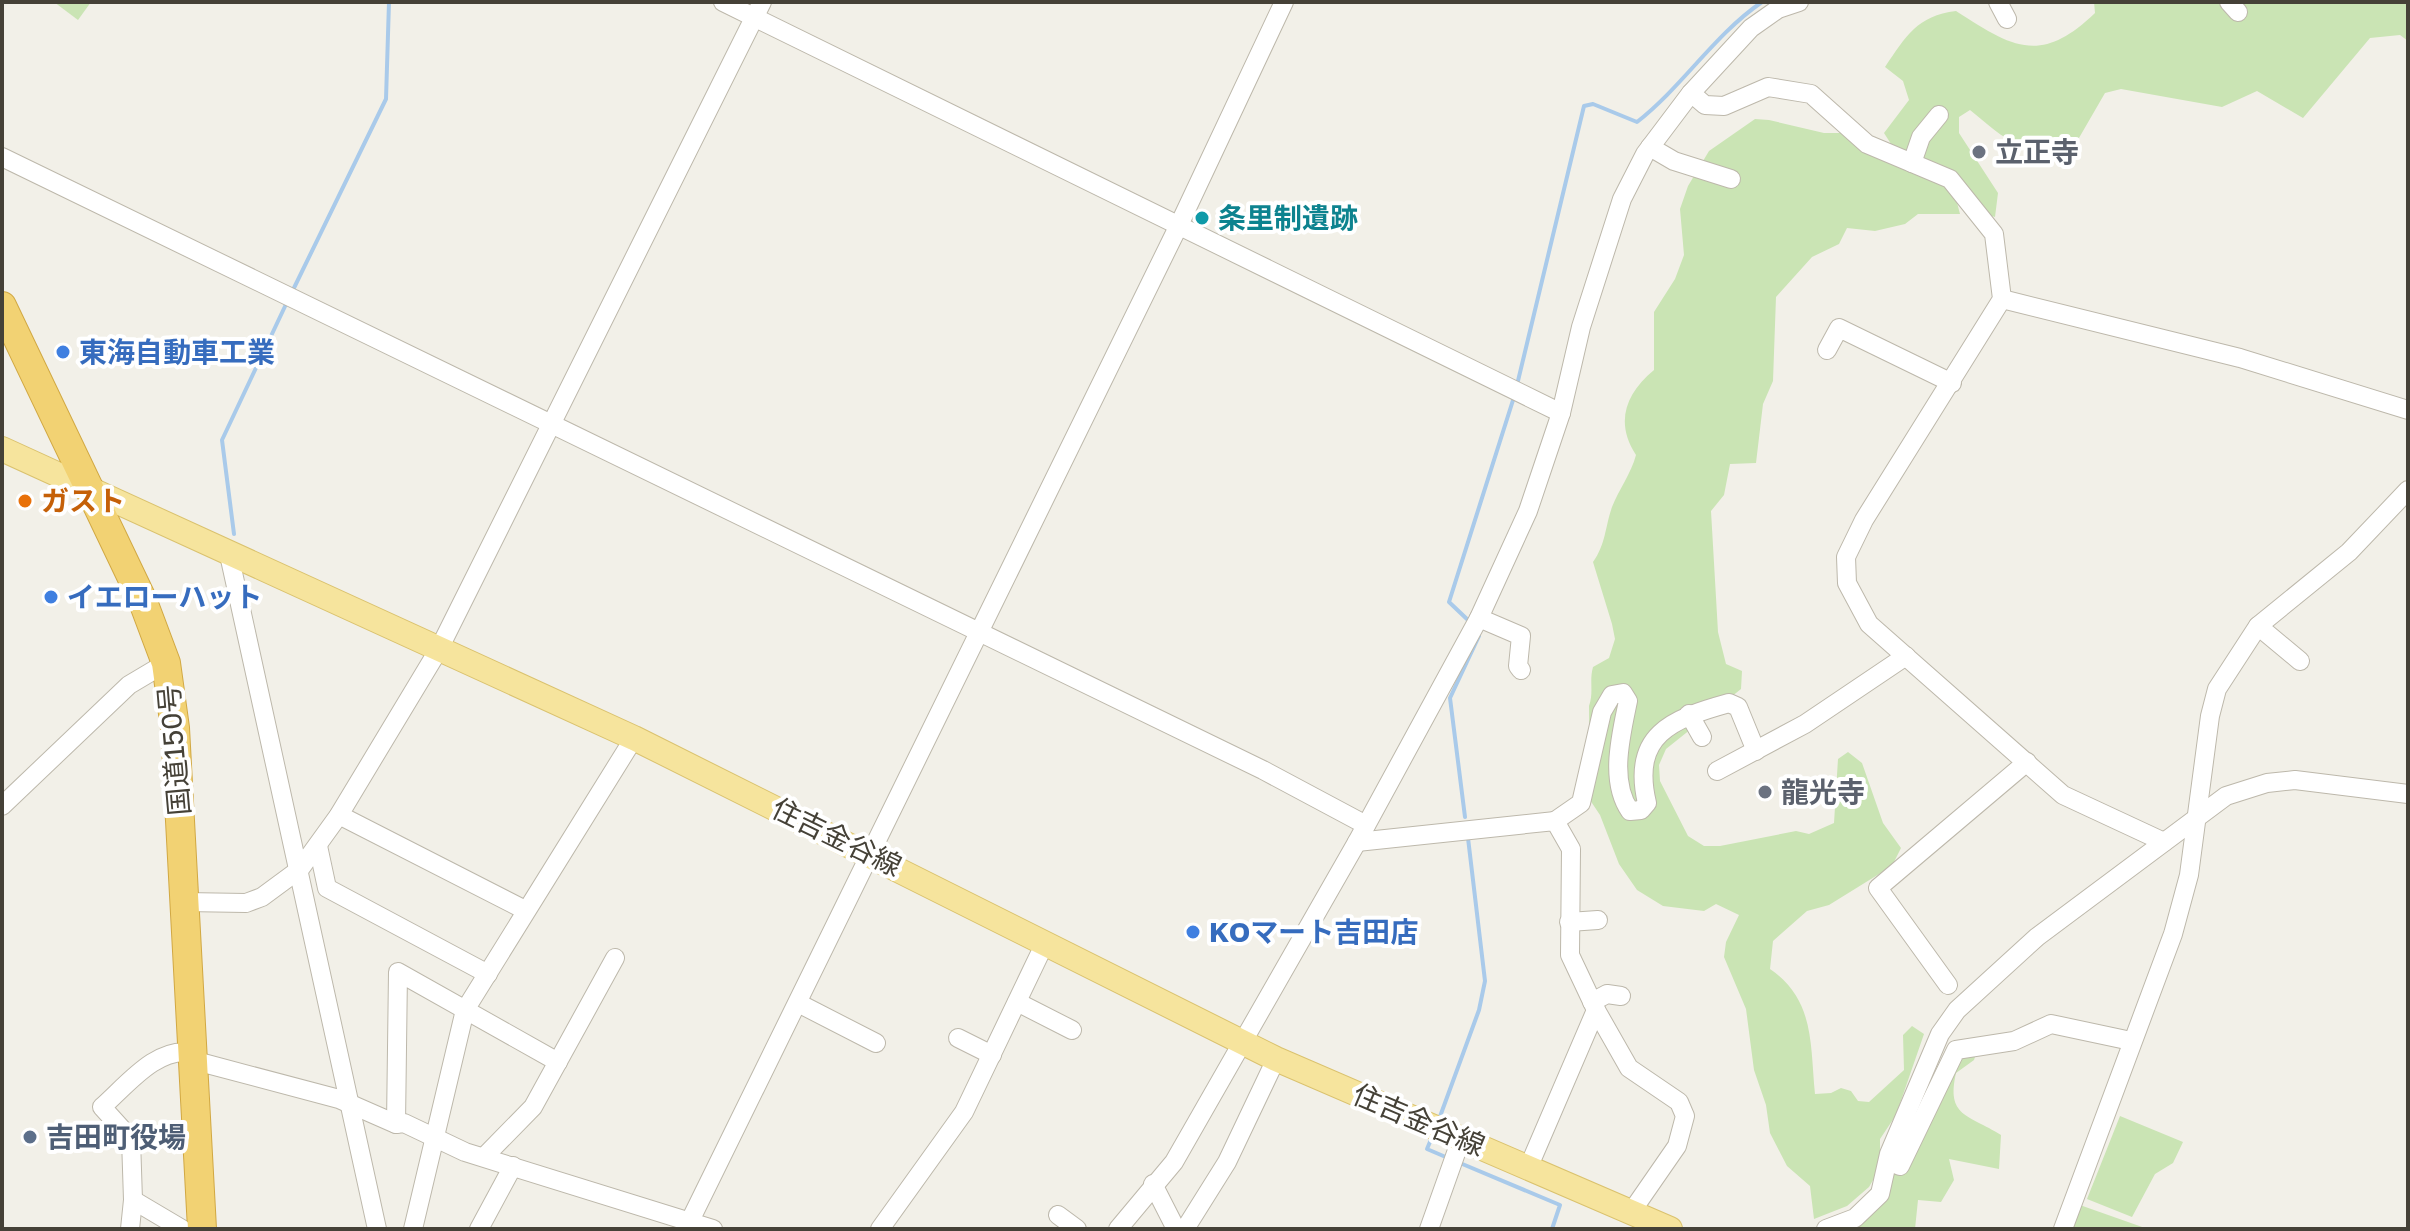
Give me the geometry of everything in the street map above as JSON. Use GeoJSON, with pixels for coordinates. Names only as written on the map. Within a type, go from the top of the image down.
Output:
{"type":"FeatureCollection","features":[{"type":"Feature","properties":{"kind":"highway","name":"国道150号"},"geometry":{"type":"LineString","coordinates":[[2,306],[142,599],[166,663],[175,728],[202,1229]]}},
{"type":"Feature","properties":{"kind":"main road","name":"住吉金谷線"},"geometry":{"type":"LineString","coordinates":[[2,449],[634,738],[872,854],[1240,1042],[1448,1142],[1529,1166],[1670,1229]]}},
{"type":"Feature","properties":{"kind":"street"},"geometry":{"type":"LineString","coordinates":[[723,2],[759,10],[1179,225],[1561,413]]}},
{"type":"Feature","properties":{"kind":"street"},"geometry":{"type":"LineString","coordinates":[[688,1226],[1179,225],[1284,2]]}},
{"type":"Feature","properties":{"kind":"street"},"geometry":{"type":"LineString","coordinates":[[1118,1229],[1174,1162],[1357,842],[1476,623],[1528,511],[1561,413],[1581,327],[1622,199],[1650,147],[1691,93],[1771,6],[1799,2]]}},
{"type":"Feature","properties":{"kind":"street"},"geometry":{"type":"LineString","coordinates":[[1998,2],[2007,19]]}},
{"type":"Feature","properties":{"kind":"street"},"geometry":{"type":"LineString","coordinates":[[185,902],[246,903],[262,897],[300,869],[339,815],[439,649],[759,10]]}},
{"type":"Feature","properties":{"kind":"street"},"geometry":{"type":"LineString","coordinates":[[1691,93],[1705,105],[1724,106],[1768,87],[1811,94],[1867,144],[1950,179],[1994,234],[2002,299],[1952,383],[1890,477],[1846,557],[1847,583],[1869,624],[2063,795],[2102,817],[2164,842]]}},
{"type":"Feature","properties":{"kind":"street"},"geometry":{"type":"LineString","coordinates":[[1912,163],[1921,137],[1939,115]]}},
{"type":"Feature","properties":{"kind":"street"},"geometry":{"type":"LineString","coordinates":[[1650,147],[1674,161],[1731,179]]}},
{"type":"Feature","properties":{"kind":"street"},"geometry":{"type":"LineString","coordinates":[[2,157],[1263,770],[1366,825]]}},
{"type":"Feature","properties":{"kind":"street"},"geometry":{"type":"LineString","coordinates":[[2002,299],[2240,358],[2408,410]]}},
{"type":"Feature","properties":{"kind":"street"},"geometry":{"type":"LineString","coordinates":[[1827,350],[1839,328],[1952,383]]}},
{"type":"Feature","properties":{"kind":"street"},"geometry":{"type":"LineString","coordinates":[[2063,1229],[2173,934],[2199,818],[2210,716],[2217,689],[2258,626],[2349,552],[2408,490]]}},
{"type":"Feature","properties":{"kind":"street"},"geometry":{"type":"LineString","coordinates":[[228,550],[353,1106],[377,1229]]}},
{"type":"Feature","properties":{"kind":"street"},"geometry":{"type":"LineString","coordinates":[[1476,623],[1521,636],[1518,666],[1521,670]]}},
{"type":"Feature","properties":{"kind":"street"},"geometry":{"type":"LineString","coordinates":[[2258,626],[2300,661]]}},
{"type":"Feature","properties":{"kind":"street"},"geometry":{"type":"LineString","coordinates":[[1717,771],[1805,724],[1906,656]]}},
{"type":"Feature","properties":{"kind":"street"},"geometry":{"type":"LineString","coordinates":[[2,806],[129,685],[166,663]]}},
{"type":"Feature","properties":{"kind":"street"},"geometry":{"type":"LineString","coordinates":[[1357,842],[1555,821],[1581,803],[1602,712],[1612,695],[1623,693],[1628,701],[1619,745],[1621,798],[1630,811],[1641,810],[1647,803],[1640,775],[1650,741],[1689,714],[1729,703],[1738,707],[1756,751]]}},
{"type":"Feature","properties":{"kind":"street"},"geometry":{"type":"LineString","coordinates":[[1689,714],[1702,737]]}},
{"type":"Feature","properties":{"kind":"street"},"geometry":{"type":"LineString","coordinates":[[413,1229],[465,1010],[634,738]]}},
{"type":"Feature","properties":{"kind":"street"},"geometry":{"type":"LineString","coordinates":[[1948,985],[1878,888],[2027,762]]}},
{"type":"Feature","properties":{"kind":"street"},"geometry":{"type":"LineString","coordinates":[[1826,1229],[1855,1218],[1880,1194],[1888,1161],[1940,1034],[1957,1010],[2037,937],[2164,842],[2226,796],[2267,783],[2295,780],[2408,794]]}},
{"type":"Feature","properties":{"kind":"street"},"geometry":{"type":"LineString","coordinates":[[339,815],[525,910]]}},
{"type":"Feature","properties":{"kind":"street"},"geometry":{"type":"LineString","coordinates":[[1555,821],[1571,849],[1570,955],[1629,1068],[1679,1102],[1685,1116],[1677,1146],[1632,1211]]}},
{"type":"Feature","properties":{"kind":"street"},"geometry":{"type":"LineString","coordinates":[[318,846],[327,888],[488,974]]}},
{"type":"Feature","properties":{"kind":"street"},"geometry":{"type":"LineString","coordinates":[[1569,922],[1598,920]]}},
{"type":"Feature","properties":{"kind":"street"},"geometry":{"type":"LineString","coordinates":[[880,1229],[964,1112],[1045,943]]}},
{"type":"Feature","properties":{"kind":"street"},"geometry":{"type":"LineString","coordinates":[[485,1156],[533,1107],[615,958]]}},
{"type":"Feature","properties":{"kind":"street"},"geometry":{"type":"LineString","coordinates":[[396,1124],[398,972],[558,1062]]}},
{"type":"Feature","properties":{"kind":"street"},"geometry":{"type":"LineString","coordinates":[[1529,1166],[1594,1006],[1607,994],[1621,996]]}},
{"type":"Feature","properties":{"kind":"street"},"geometry":{"type":"LineString","coordinates":[[1017,1002],[1072,1030]]}},
{"type":"Feature","properties":{"kind":"street"},"geometry":{"type":"LineString","coordinates":[[798,1003],[876,1043]]}},
{"type":"Feature","properties":{"kind":"street"},"geometry":{"type":"LineString","coordinates":[[1888,1161],[1900,1166],[1956,1050],[2014,1041],[2051,1024],[2131,1041]]}},
{"type":"Feature","properties":{"kind":"street"},"geometry":{"type":"LineString","coordinates":[[958,1038],[992,1055]]}},
{"type":"Feature","properties":{"kind":"street"},"geometry":{"type":"LineString","coordinates":[[130,1229],[133,1200],[131,1139],[102,1107],[161,1056],[176,1050],[353,1106],[396,1124],[404,1123],[434,1140],[688,1226],[713,1229]]}},
{"type":"Feature","properties":{"kind":"street"},"geometry":{"type":"LineString","coordinates":[[1185,1229],[1227,1162],[1276,1059]]}},
{"type":"Feature","properties":{"kind":"street"},"geometry":{"type":"LineString","coordinates":[[1429,1229],[1448,1142]]}},
{"type":"Feature","properties":{"kind":"street"},"geometry":{"type":"LineString","coordinates":[[479,1229],[513,1166]]}},
{"type":"Feature","properties":{"kind":"street"},"geometry":{"type":"LineString","coordinates":[[1153,1184],[1176,1229]]}},
{"type":"Feature","properties":{"kind":"street"},"geometry":{"type":"LineString","coordinates":[[133,1200],[182,1229]]}},
{"type":"Feature","properties":{"kind":"street"},"geometry":{"type":"LineString","coordinates":[[1058,1215],[1077,1229]]}},
{"type":"Feature","properties":{"kind":"green space"},"geometry":{"type":"Polygon","coordinates":[[[54,2],[91,2],[78,20],[54,2]]]}},
{"type":"Feature","properties":{"kind":"green space"},"geometry":{"type":"Polygon","coordinates":[[[2094,2],[2408,2],[2408,41],[2400,35],[2370,38],[2303,118],[2257,91],[2222,107],[2121,89],[2105,93],[2072,150],[2054,150],[2016,144],[1970,110],[1959,117],[1959,133],[1998,193],[1995,217],[1965,207],[1954,191],[1960,214],[1918,214],[1905,224],[1875,231],[1847,228],[1839,244],[1812,257],[1776,297],[1773,381],[1763,404],[1756,463],[1730,464],[1724,495],[1711,511],[1718,632],[1726,664],[1742,671],[1741,689],[1666,749],[1659,765],[1660,781],[1688,836],[1704,846],[1720,846],[1796,831],[1809,834],[1834,823],[1838,759],[1848,752],[1862,763],[1883,823],[1901,848],[1892,866],[1829,905],[1807,911],[1773,941],[1770,969],[1785,981],[1795,995],[1808,1024],[1815,1094],[1831,1093],[1841,1088],[1851,1091],[1858,1101],[1869,1102],[1904,1070],[1903,1035],[1912,1026],[1924,1034],[1896,1115],[1880,1139],[1880,1168],[1869,1187],[1847,1206],[1814,1219],[1810,1186],[1787,1166],[1770,1133],[1766,1105],[1754,1070],[1746,1009],[1724,957],[1726,942],[1739,915],[1716,904],[1704,911],[1663,906],[1637,890],[1619,864],[1600,815],[1590,800],[1589,706],[1592,672],[1593,667],[1609,658],[1615,639],[1593,562],[1603,542],[1612,507],[1636,455],[1626,432],[1626,410],[1636,389],[1654,370],[1654,312],[1675,279],[1684,255],[1680,209],[1688,186],[1709,151],[1755,119],[1824,133],[1845,133],[1900,158],[1884,133],[1909,100],[1903,81],[1885,67],[1914,29],[1931,18],[1956,11],[2011,42],[2042,45],[2059,40],[2076,29],[2095,13],[2094,2]]]}},
{"type":"Feature","properties":{"kind":"green space"},"geometry":{"type":"Polygon","coordinates":[[[1977,1051],[1974,1060],[1956,1073],[1954,1098],[1962,1113],[2001,1135],[1999,1169],[1949,1159],[1954,1180],[1941,1202],[1918,1200],[1915,1229],[1843,1229],[1962,1057],[1977,1051]]]}},
{"type":"Feature","properties":{"kind":"green space"},"geometry":{"type":"Polygon","coordinates":[[[2120,1116],[2183,1142],[2173,1163],[2155,1174],[2132,1217],[2087,1199],[2120,1116]]]}},
{"type":"Feature","properties":{"kind":"green space"},"geometry":{"type":"Polygon","coordinates":[[[2077,1204],[2145,1228],[2067,1229],[2077,1204]]]}},
{"type":"Feature","properties":{"kind":"waterway"},"geometry":{"type":"LineString","coordinates":[[292,292],[386,99],[389,2]]}},
{"type":"Feature","properties":{"kind":"waterway"},"geometry":{"type":"LineString","coordinates":[[1517,385],[1584,106],[1593,104],[1637,122],[1729,30],[1762,2]]}},
{"type":"Feature","properties":{"kind":"waterway"},"geometry":{"type":"LineString","coordinates":[[234,534],[222,440],[288,300]]}},
{"type":"Feature","properties":{"kind":"waterway"},"geometry":{"type":"LineString","coordinates":[[1469,621],[1449,602],[1514,397]]}},
{"type":"Feature","properties":{"kind":"waterway"},"geometry":{"type":"LineString","coordinates":[[1465,817],[1450,698],[1479,636]]}},
{"type":"Feature","properties":{"kind":"waterway"},"geometry":{"type":"LineString","coordinates":[[1438,1122],[1479,1010],[1485,981],[1468,838]]}},
{"type":"Feature","properties":{"kind":"waterway"},"geometry":{"type":"LineString","coordinates":[[1432,1137],[1427,1149],[1448,1158]]}},
{"type":"Feature","properties":{"kind":"waterway"},"geometry":{"type":"LineString","coordinates":[[1460,1163],[1560,1205],[1552,1229]]}},
{"type":"Feature","properties":{"kind":"place","name":"立正寺"},"geometry":{"type":"Point","coordinates":[1979,152]}},
{"type":"Feature","properties":{"kind":"place","name":"条里制遺跡"},"geometry":{"type":"Point","coordinates":[1202,218]}},
{"type":"Feature","properties":{"kind":"place","name":"東海自動車工業"},"geometry":{"type":"Point","coordinates":[63,352]}},
{"type":"Feature","properties":{"kind":"place","name":"ガスト"},"geometry":{"type":"Point","coordinates":[25,501]}},
{"type":"Feature","properties":{"kind":"place","name":"イエローハット"},"geometry":{"type":"Point","coordinates":[51,597]}},
{"type":"Feature","properties":{"kind":"place","name":"龍光寺"},"geometry":{"type":"Point","coordinates":[1765,792]}},
{"type":"Feature","properties":{"kind":"place","name":"KOマート吉田店"},"geometry":{"type":"Point","coordinates":[1193,932]}},
{"type":"Feature","properties":{"kind":"place","name":"吉田町役場"},"geometry":{"type":"Point","coordinates":[30,1137]}}]}
